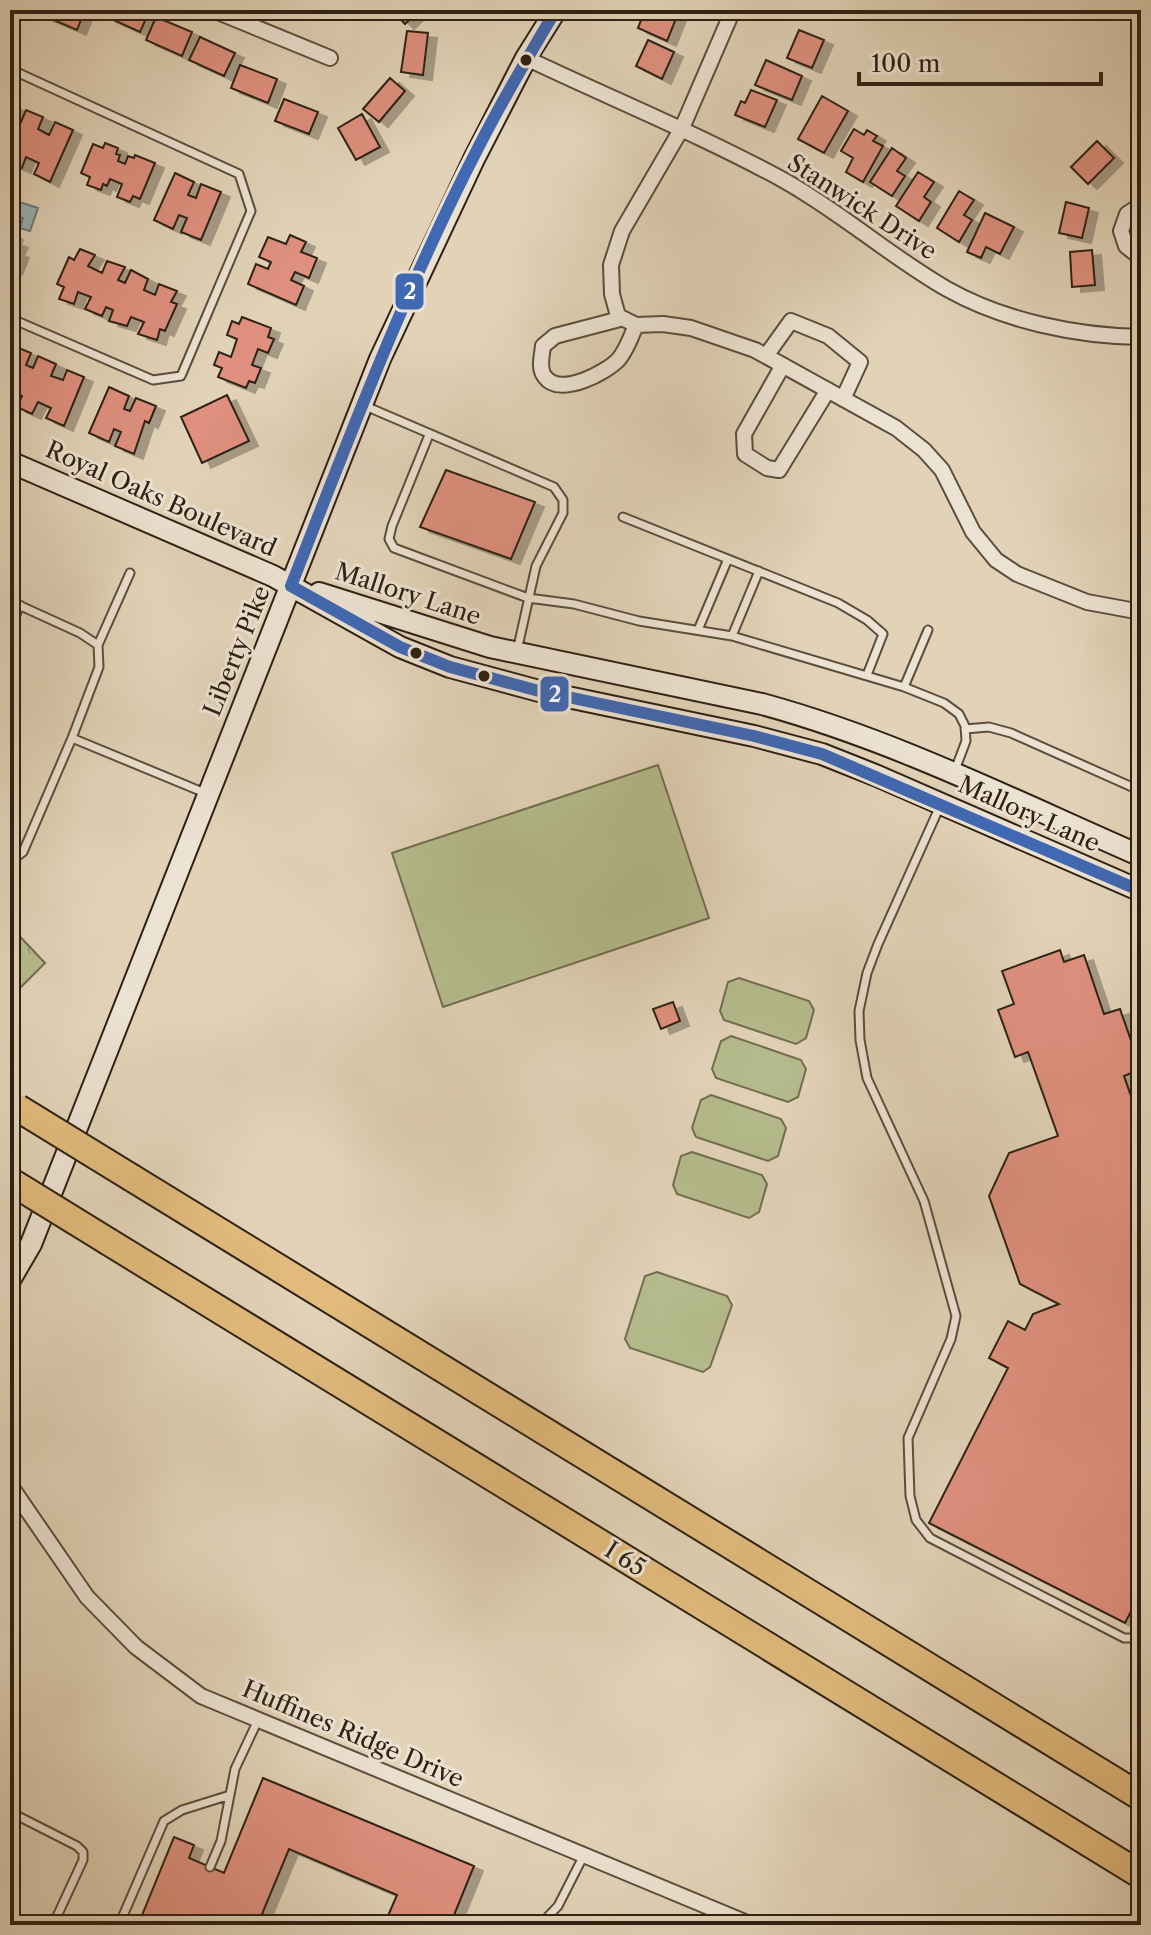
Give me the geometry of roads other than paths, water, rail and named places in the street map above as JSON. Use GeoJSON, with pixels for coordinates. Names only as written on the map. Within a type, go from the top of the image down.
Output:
{"type":"FeatureCollection","features":[{"type":"Feature","properties":{"kind":"highway"},"geometry":{"type":"LineString","coordinates":[[14,1106],[1141,1797]]}},
{"type":"Feature","properties":{"kind":"highway","name":"I 65"},"geometry":{"type":"LineString","coordinates":[[10,1181],[1141,1875]]}},
{"type":"Feature","properties":{"kind":"main road","name":"Liberty Pike"},"geometry":{"type":"LineString","coordinates":[[10,1280],[31,1244],[362,405],[424,262],[526,58],[556,10]]}},
{"type":"Feature","properties":{"kind":"main road","name":"Royal Oaks Boulevard"},"geometry":{"type":"LineString","coordinates":[[10,462],[291,586]]}},
{"type":"Feature","properties":{"kind":"main road","name":"Mallory Lane"},"geometry":{"type":"LineString","coordinates":[[291,586],[457,638],[516,653],[800,714],[888,745],[1141,856]]}},
{"type":"Feature","properties":{"kind":"main road","name":"Mallory Lane"},"geometry":{"type":"LineString","coordinates":[[291,586],[400,647],[450,667],[539,691],[789,745],[875,775],[1141,891]]}},
{"type":"Feature","properties":{"kind":"main road"},"geometry":{"type":"LineString","coordinates":[[941,804],[953,775]]}},
{"type":"Feature","properties":{"kind":"street"},"geometry":{"type":"LineString","coordinates":[[213,10],[330,58]]}},
{"type":"Feature","properties":{"kind":"street"},"geometry":{"type":"LineString","coordinates":[[620,319],[612,294],[611,265],[622,231],[682,128],[733,10]]}},
{"type":"Feature","properties":{"kind":"street","name":"Stanwick Drive"},"geometry":{"type":"LineString","coordinates":[[526,58],[682,128],[807,194],[911,266],[978,305],[1101,337],[1141,337]]}},
{"type":"Feature","properties":{"kind":"street"},"geometry":{"type":"LineString","coordinates":[[1141,205],[1127,214],[1121,231],[1126,246],[1141,258]]}},
{"type":"Feature","properties":{"kind":"street"},"geometry":{"type":"LineString","coordinates":[[636,325],[628,346],[617,361],[599,373],[573,384],[555,384],[544,377],[541,364],[543,346],[555,336],[620,319],[636,325],[663,324],[691,328],[766,356],[896,428],[924,450],[942,470],[973,532],[996,560],[1017,574],[1087,602],[1141,612]]}},
{"type":"Feature","properties":{"kind":"street"},"geometry":{"type":"LineString","coordinates":[[766,356],[791,321],[828,336],[860,362],[843,399]]}},
{"type":"Feature","properties":{"kind":"street"},"geometry":{"type":"LineString","coordinates":[[783,365],[744,434],[745,454],[767,468],[779,470],[828,390]]}},
{"type":"Feature","properties":{"kind":"street","name":"Huffines Ridge Drive"},"geometry":{"type":"LineString","coordinates":[[10,1485],[87,1597],[136,1647],[201,1696],[752,1925]]}},
{"type":"Feature","properties":{"kind":"lane"},"geometry":{"type":"LineString","coordinates":[[10,69],[239,174],[251,211],[181,376],[153,380],[10,318]]}},
{"type":"Feature","properties":{"kind":"lane"},"geometry":{"type":"LineString","coordinates":[[362,405],[554,487],[563,500],[563,513],[536,566],[516,653]]}},
{"type":"Feature","properties":{"kind":"lane"},"geometry":{"type":"LineString","coordinates":[[429,435],[392,526],[389,539],[394,548],[528,598],[574,604],[639,621],[732,636],[867,675],[944,703],[959,714],[965,729],[966,741],[953,775]]}},
{"type":"Feature","properties":{"kind":"lane"},"geometry":{"type":"LineString","coordinates":[[623,517],[838,603],[867,620],[883,634],[867,675]]}},
{"type":"Feature","properties":{"kind":"lane"},"geometry":{"type":"LineString","coordinates":[[698,630],[728,559]]}},
{"type":"Feature","properties":{"kind":"lane"},"geometry":{"type":"LineString","coordinates":[[732,636],[759,571]]}},
{"type":"Feature","properties":{"kind":"lane"},"geometry":{"type":"LineString","coordinates":[[10,862],[23,852],[72,738],[99,667],[98,645],[130,573]]}},
{"type":"Feature","properties":{"kind":"lane"},"geometry":{"type":"LineString","coordinates":[[10,601],[80,633],[98,645]]}},
{"type":"Feature","properties":{"kind":"lane"},"geometry":{"type":"LineString","coordinates":[[10,629],[20,605]]}},
{"type":"Feature","properties":{"kind":"lane"},"geometry":{"type":"LineString","coordinates":[[904,687],[928,630]]}},
{"type":"Feature","properties":{"kind":"lane"},"geometry":{"type":"LineString","coordinates":[[965,729],[989,727],[1011,733],[1141,791]]}},
{"type":"Feature","properties":{"kind":"lane"},"geometry":{"type":"LineString","coordinates":[[72,738],[207,794]]}},
{"type":"Feature","properties":{"kind":"lane"},"geometry":{"type":"LineString","coordinates":[[941,804],[878,944],[867,973],[859,1011],[860,1040],[867,1078],[924,1201],[956,1316],[951,1339],[908,1438],[910,1496],[916,1520],[930,1538],[1124,1638],[1141,1635]]}},
{"type":"Feature","properties":{"kind":"lane"},"geometry":{"type":"LineString","coordinates":[[210,1867],[221,1841],[235,1769],[259,1718]]}},
{"type":"Feature","properties":{"kind":"lane"},"geometry":{"type":"LineString","coordinates":[[119,1925],[164,1821],[182,1810],[230,1795]]}},
{"type":"Feature","properties":{"kind":"lane"},"geometry":{"type":"LineString","coordinates":[[10,1812],[83,1852],[83,1860],[53,1925]]}},
{"type":"Feature","properties":{"kind":"lane"},"geometry":{"type":"LineString","coordinates":[[540,1925],[558,1906],[584,1855]]}},
{"type":"Feature","properties":{"kind":"water"},"geometry":{"type":"Polygon","coordinates":[[[13,200],[38,208],[30,231],[20,228],[23,218],[10,214],[13,200]]]}}]}
